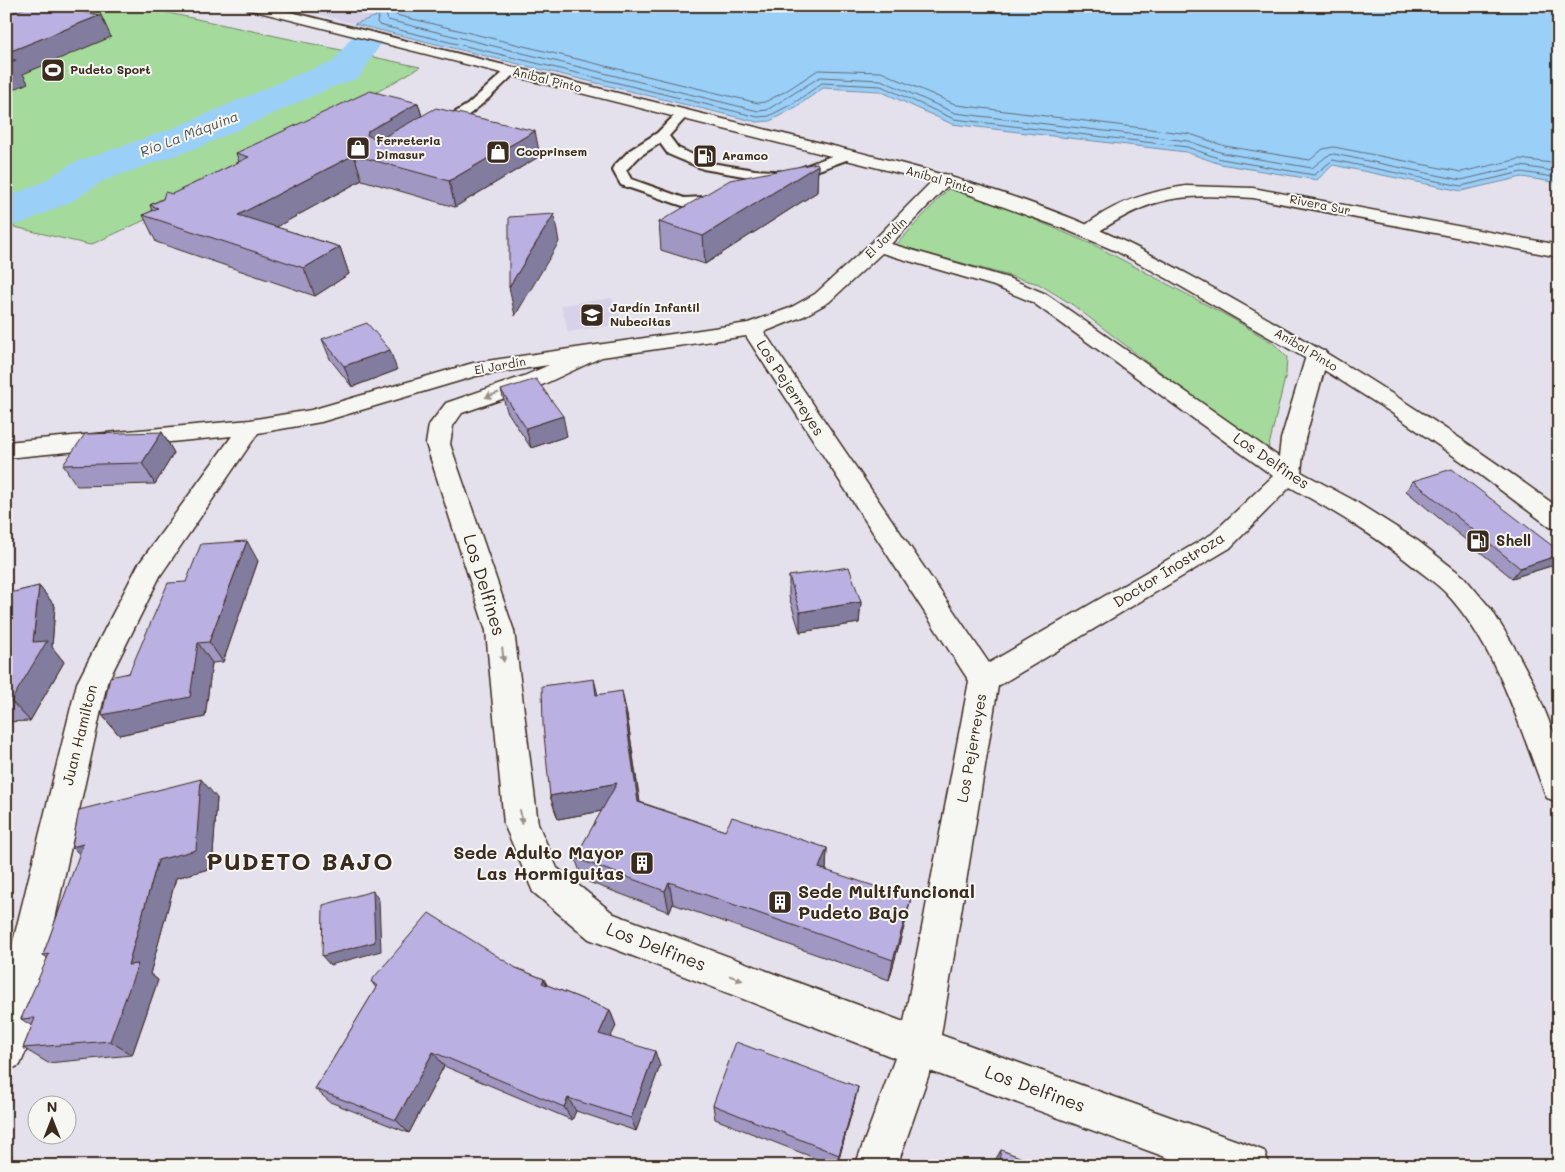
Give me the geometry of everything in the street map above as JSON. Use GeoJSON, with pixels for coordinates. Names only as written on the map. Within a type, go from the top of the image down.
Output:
{"type":"FeatureCollection","features":[{"type":"Feature","properties":{"kind":"street"},"geometry":{"type":"LineString","coordinates":[[6,36],[80,6]]}},
{"type":"Feature","properties":{"kind":"street","name":"Aníbal Pinto"},"geometry":{"type":"LineString","coordinates":[[251,6],[944,179],[1020,204],[1088,231],[1197,286],[1317,356],[1460,450],[1559,522]]}},
{"type":"Feature","properties":{"kind":"street","name":"El Jardín"},"geometry":{"type":"LineString","coordinates":[[6,450],[250,427],[313,417],[473,370],[752,330],[797,312],[822,298],[879,246],[944,179]]}},
{"type":"Feature","properties":{"kind":"street","name":"Rivera Sur"},"geometry":{"type":"LineString","coordinates":[[1088,231],[1110,215],[1137,202],[1174,191],[1218,190],[1253,193],[1559,251]]}},
{"type":"Feature","properties":{"kind":"street","name":"Los Delfines"},"geometry":{"type":"LineString","coordinates":[[879,246],[1001,282],[1039,298],[1288,475],[1344,506],[1409,548],[1454,584],[1481,617],[1515,676],[1559,788]]}},
{"type":"Feature","properties":{"kind":"street","name":"Los Pejerreyes"},"geometry":{"type":"LineString","coordinates":[[752,330],[984,680],[919,1047],[876,1166]]}},
{"type":"Feature","properties":{"kind":"street","name":"Los Delfines"},"geometry":{"type":"LineString","coordinates":[[602,350],[532,381],[454,408],[440,424],[438,444],[500,631],[521,824],[545,880],[602,927],[919,1047],[1249,1166]]}},
{"type":"Feature","properties":{"kind":"street"},"geometry":{"type":"LineString","coordinates":[[1288,475],[1293,439],[1317,356]]}},
{"type":"Feature","properties":{"kind":"street","name":"Juan Hamilton"},"geometry":{"type":"LineString","coordinates":[[6,1051],[92,683],[148,572],[250,427]]}},
{"type":"Feature","properties":{"kind":"street","name":"Doctor Inostroza"},"geometry":{"type":"LineString","coordinates":[[984,680],[1220,542],[1288,475]]}},
{"type":"Feature","properties":{"kind":"lane"},"geometry":{"type":"LineString","coordinates":[[422,137],[471,108],[511,71]]}},
{"type":"Feature","properties":{"kind":"lane"},"geometry":{"type":"LineString","coordinates":[[683,114],[662,136],[635,153],[619,169],[626,182],[683,202],[724,200],[740,194]]}},
{"type":"Feature","properties":{"kind":"lane"},"geometry":{"type":"LineString","coordinates":[[662,136],[673,151],[708,166],[755,174],[790,176]]}},
{"type":"Feature","properties":{"kind":"lane"},"geometry":{"type":"LineString","coordinates":[[757,188],[846,155]]}},
{"type":"Feature","properties":{"kind":"shaded area"},"geometry":{"type":"Polygon","coordinates":[[[289,6],[360,6],[378,16],[354,24],[289,6]]]}},
{"type":"Feature","properties":{"kind":"shaded area","name":"Jardín Infantil Nubecitas"},"geometry":{"type":"Polygon","coordinates":[[[612,298],[624,324],[568,332],[561,305],[612,298]]]}},
{"type":"Feature","properties":{"kind":"green space"},"geometry":{"type":"Polygon","coordinates":[[[88,6],[136,6],[420,67],[202,194],[90,245],[6,225],[6,35],[88,6]]]}},
{"type":"Feature","properties":{"kind":"green space"},"geometry":{"type":"Polygon","coordinates":[[[948,189],[1003,206],[1098,247],[1233,319],[1273,343],[1287,357],[1286,374],[1267,454],[1073,305],[1039,284],[896,245],[948,189]]]}},
{"type":"Feature","properties":{"kind":"water"},"geometry":{"type":"Polygon","coordinates":[[[360,6],[1559,6],[1559,183],[1522,177],[1461,191],[1333,165],[1317,180],[1220,164],[1186,152],[952,124],[880,91],[823,88],[796,107],[770,121],[757,122],[354,24],[377,16],[360,6]]]}},
{"type":"Feature","properties":{"kind":"building"},"geometry":{"type":"Polygon","coordinates":[[[31,6],[101,15],[6,53],[6,15],[31,6]]]}},
{"type":"Feature","properties":{"kind":"building"},"geometry":{"type":"Polygon","coordinates":[[[6,59],[16,60],[6,64],[6,59]]]}},
{"type":"Feature","properties":{"kind":"building"},"geometry":{"type":"Polygon","coordinates":[[[370,91],[418,103],[368,131],[367,135],[375,139],[382,138],[436,108],[535,131],[449,181],[354,155],[238,215],[340,247],[304,268],[143,215],[158,208],[150,205],[163,199],[165,192],[172,194],[249,157],[236,153],[370,91]]]}},
{"type":"Feature","properties":{"kind":"building"},"geometry":{"type":"Polygon","coordinates":[[[817,163],[818,165],[703,236],[659,222],[730,180],[817,163]]]}},
{"type":"Feature","properties":{"kind":"building"},"geometry":{"type":"Polygon","coordinates":[[[554,214],[509,287],[509,217],[554,214]]]}},
{"type":"Feature","properties":{"kind":"building"},"geometry":{"type":"Polygon","coordinates":[[[367,323],[390,350],[344,366],[322,339],[367,323]]]}},
{"type":"Feature","properties":{"kind":"building"},"geometry":{"type":"Polygon","coordinates":[[[536,379],[563,416],[526,428],[501,390],[536,379]]]}},
{"type":"Feature","properties":{"kind":"building"},"geometry":{"type":"Polygon","coordinates":[[[162,432],[142,463],[63,465],[85,434],[162,432]]]}},
{"type":"Feature","properties":{"kind":"building"},"geometry":{"type":"Polygon","coordinates":[[[1452,469],[1559,551],[1559,555],[1520,568],[1413,481],[1452,469]]]}},
{"type":"Feature","properties":{"kind":"building"},"geometry":{"type":"Polygon","coordinates":[[[247,541],[209,642],[198,643],[190,697],[102,715],[110,677],[129,673],[168,583],[186,582],[201,544],[247,541]]]}},
{"type":"Feature","properties":{"kind":"building"},"geometry":{"type":"Polygon","coordinates":[[[849,567],[861,602],[800,612],[789,576],[849,567]]]}},
{"type":"Feature","properties":{"kind":"building"},"geometry":{"type":"Polygon","coordinates":[[[39,586],[33,642],[47,641],[11,701],[6,701],[6,594],[39,586]]]}},
{"type":"Feature","properties":{"kind":"building"},"geometry":{"type":"Polygon","coordinates":[[[594,679],[596,695],[622,691],[638,802],[725,831],[732,817],[827,848],[819,868],[911,898],[893,960],[669,882],[665,891],[575,858],[617,783],[550,796],[543,725],[542,686],[594,679]]]}},
{"type":"Feature","properties":{"kind":"building"},"geometry":{"type":"Polygon","coordinates":[[[201,779],[196,850],[158,860],[128,965],[138,964],[110,1041],[23,1048],[35,1018],[21,1019],[49,954],[43,955],[83,844],[72,847],[79,810],[201,779]]]}},
{"type":"Feature","properties":{"kind":"building"},"geometry":{"type":"Polygon","coordinates":[[[373,891],[375,942],[322,956],[323,905],[373,891]]]}},
{"type":"Feature","properties":{"kind":"building"},"geometry":{"type":"Polygon","coordinates":[[[429,913],[516,968],[544,979],[542,983],[610,1010],[599,1034],[655,1051],[631,1118],[568,1098],[564,1107],[433,1052],[396,1120],[315,1089],[377,986],[371,981],[429,913]]]}},
{"type":"Feature","properties":{"kind":"building"},"geometry":{"type":"Polygon","coordinates":[[[736,1042],[858,1087],[839,1155],[713,1105],[736,1042]]]}},
{"type":"Feature","properties":{"kind":"building"},"geometry":{"type":"Polygon","coordinates":[[[1001,1150],[1043,1166],[998,1166],[1001,1150]]]}},
{"type":"Feature","properties":{"kind":"waterway","name":"Río La Máquina"},"geometry":{"type":"LineString","coordinates":[[6,213],[57,192],[88,172],[188,137],[317,80],[346,70],[363,45]]}},
{"type":"Feature","properties":{"kind":"place","name":"Pudeto Sport"},"geometry":{"type":"Point","coordinates":[53,70]}},
{"type":"Feature","properties":{"kind":"place","name":"Ferreteria Dimasur"},"geometry":{"type":"Point","coordinates":[358,148]}},
{"type":"Feature","properties":{"kind":"place","name":"Cooprinsem"},"geometry":{"type":"Point","coordinates":[498,152]}},
{"type":"Feature","properties":{"kind":"place","name":"Aramco"},"geometry":{"type":"Point","coordinates":[705,156]}},
{"type":"Feature","properties":{"kind":"place","name":"Jardín Infantil Nubecitas"},"geometry":{"type":"Point","coordinates":[592,315]}},
{"type":"Feature","properties":{"kind":"place","name":"Shell"},"geometry":{"type":"Point","coordinates":[1478,541]}},
{"type":"Feature","properties":{"kind":"place","name":"Sede Adulto Mayor Las Hormiguitas"},"geometry":{"type":"Point","coordinates":[642,863]}},
{"type":"Feature","properties":{"kind":"place","name":"Sede Multifuncional Pudeto Bajo"},"geometry":{"type":"Point","coordinates":[780,902]}},
{"type":"Feature","properties":{"kind":"district","name":"PUDETO BAJO"},"geometry":{"type":"Point","coordinates":[300,862]}}]}
